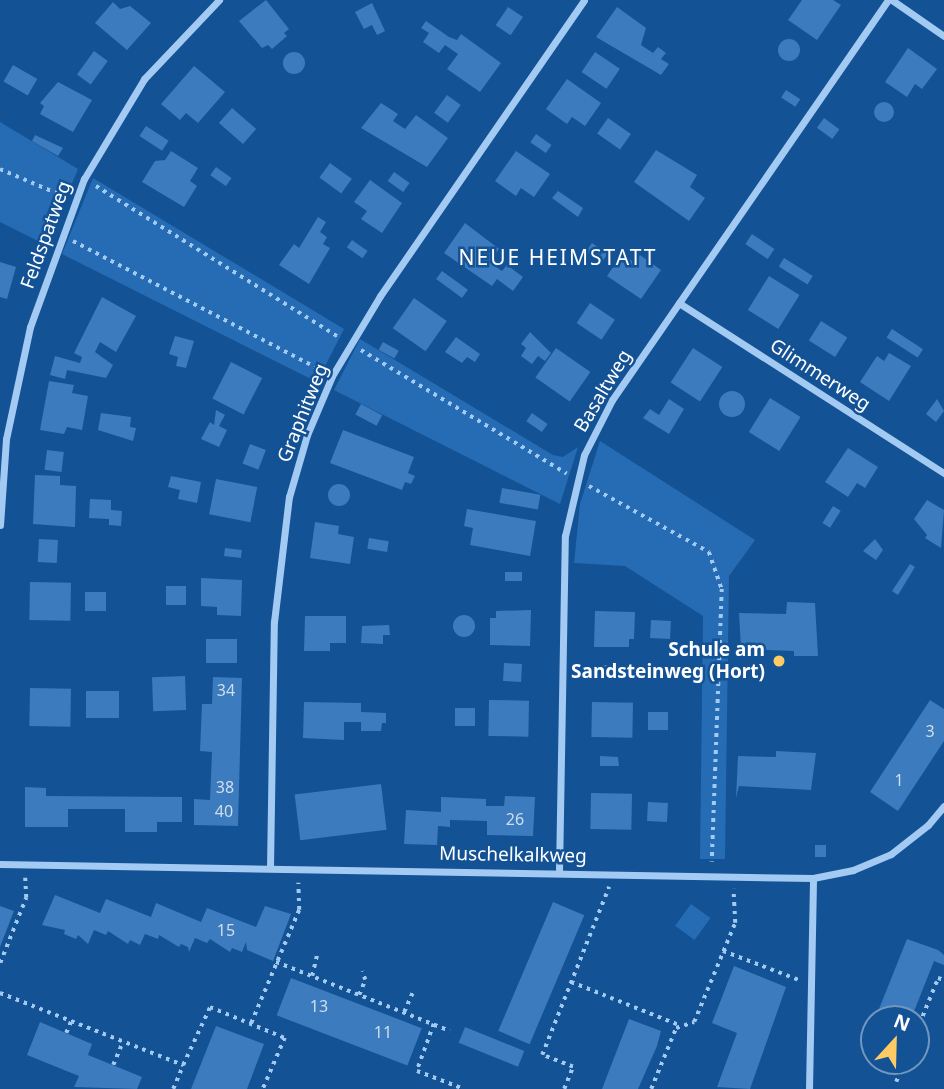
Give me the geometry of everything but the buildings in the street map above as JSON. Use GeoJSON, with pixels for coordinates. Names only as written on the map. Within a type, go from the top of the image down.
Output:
{"type":"FeatureCollection","features":[{"type":"Feature","properties":{"kind":"street","name":"Feldspatweg"},"geometry":{"type":"LineString","coordinates":[[0,525],[3,438],[30,327],[61,235],[84,179],[144,79],[219,0]]}},
{"type":"Feature","properties":{"kind":"street","name":"Graphitweg"},"geometry":{"type":"LineString","coordinates":[[270,868],[274,621],[289,497],[332,376],[380,296],[584,0]]}},
{"type":"Feature","properties":{"kind":"street"},"geometry":{"type":"LineString","coordinates":[[890,0],[944,36]]}},
{"type":"Feature","properties":{"kind":"street","name":"Basaltweg"},"geometry":{"type":"LineString","coordinates":[[559,872],[564,564],[576,479],[612,400],[890,0]]}},
{"type":"Feature","properties":{"kind":"street","name":"Glimmerweg"},"geometry":{"type":"LineString","coordinates":[[679,303],[944,473]]}},
{"type":"Feature","properties":{"kind":"street","name":"Muschelkalkweg"},"geometry":{"type":"LineString","coordinates":[[0,864],[813,878],[853,870],[891,854],[928,825],[944,806]]}},
{"type":"Feature","properties":{"kind":"street"},"geometry":{"type":"LineString","coordinates":[[809,1089],[813,878]]}},
{"type":"Feature","properties":{"kind":"path"},"geometry":{"type":"LineString","coordinates":[[0,169],[75,202]]}},
{"type":"Feature","properties":{"kind":"path"},"geometry":{"type":"LineString","coordinates":[[84,179],[576,479],[709,552],[723,589],[712,862]]}},
{"type":"Feature","properties":{"kind":"path"},"geometry":{"type":"LineString","coordinates":[[61,235],[332,376]]}},
{"type":"Feature","properties":{"kind":"path"},"geometry":{"type":"LineString","coordinates":[[0,963],[26,898],[25,876]]}},
{"type":"Feature","properties":{"kind":"path"},"geometry":{"type":"LineString","coordinates":[[250,1023],[299,910],[298,880]]}},
{"type":"Feature","properties":{"kind":"path"},"geometry":{"type":"LineString","coordinates":[[564,1089],[573,1067],[542,1055],[609,885]]}},
{"type":"Feature","properties":{"kind":"path"},"geometry":{"type":"LineString","coordinates":[[651,1089],[676,1028],[694,1022],[735,923],[733,887]]}},
{"type":"Feature","properties":{"kind":"path"},"geometry":{"type":"LineString","coordinates":[[723,951],[799,980]]}},
{"type":"Feature","properties":{"kind":"path"},"geometry":{"type":"LineString","coordinates":[[311,976],[317,955]]}},
{"type":"Feature","properties":{"kind":"path"},"geometry":{"type":"LineString","coordinates":[[276,962],[450,1031]]}},
{"type":"Feature","properties":{"kind":"path"},"geometry":{"type":"LineString","coordinates":[[359,995],[365,980],[362,971]]}},
{"type":"Feature","properties":{"kind":"path"},"geometry":{"type":"LineString","coordinates":[[927,1005],[938,978],[944,980]]}},
{"type":"Feature","properties":{"kind":"path"},"geometry":{"type":"LineString","coordinates":[[571,982],[682,1026]]}},
{"type":"Feature","properties":{"kind":"path"},"geometry":{"type":"LineString","coordinates":[[404,1012],[414,990]]}},
{"type":"Feature","properties":{"kind":"path"},"geometry":{"type":"LineString","coordinates":[[0,993],[183,1065]]}},
{"type":"Feature","properties":{"kind":"path"},"geometry":{"type":"LineString","coordinates":[[173,1089],[211,1007],[285,1038],[263,1089]]}},
{"type":"Feature","properties":{"kind":"path"},"geometry":{"type":"LineString","coordinates":[[66,1033],[71,1021]]}},
{"type":"Feature","properties":{"kind":"path"},"geometry":{"type":"LineString","coordinates":[[435,1024],[417,1071],[464,1089]]}},
{"type":"Feature","properties":{"kind":"path"},"geometry":{"type":"LineString","coordinates":[[113,1065],[123,1042]]}},
{"type":"Feature","properties":{"kind":"path"},"geometry":{"type":"LineString","coordinates":[[895,1082],[898,1075]]}},
{"type":"Feature","properties":{"kind":"shaded area"},"geometry":{"type":"Polygon","coordinates":[[[0,122],[78,169],[46,245],[0,222],[0,122]]]}},
{"type":"Feature","properties":{"kind":"shaded area"},"geometry":{"type":"Polygon","coordinates":[[[93,178],[344,329],[317,382],[62,254],[93,178]]]}},
{"type":"Feature","properties":{"kind":"shaded area"},"geometry":{"type":"Polygon","coordinates":[[[360,339],[553,455],[563,457],[578,447],[560,504],[334,390],[360,339]]]}},
{"type":"Feature","properties":{"kind":"shaded area"},"geometry":{"type":"Polygon","coordinates":[[[600,441],[755,540],[729,576],[725,859],[700,859],[703,616],[625,566],[574,563],[580,504],[600,441]]]}},
{"type":"Feature","properties":{"kind":"shaded area"},"geometry":{"type":"Polygon","coordinates":[[[691,904],[710,918],[695,940],[675,926],[691,904]]]}},
{"type":"Feature","properties":{"kind":"place","name":"Schule am Sandsteinweg (Hort)"},"geometry":{"type":"Point","coordinates":[779,661]}},
{"type":"Feature","properties":{"kind":"district","name":"NEUE HEIMSTATT"},"geometry":{"type":"Point","coordinates":[558,257]}}]}
